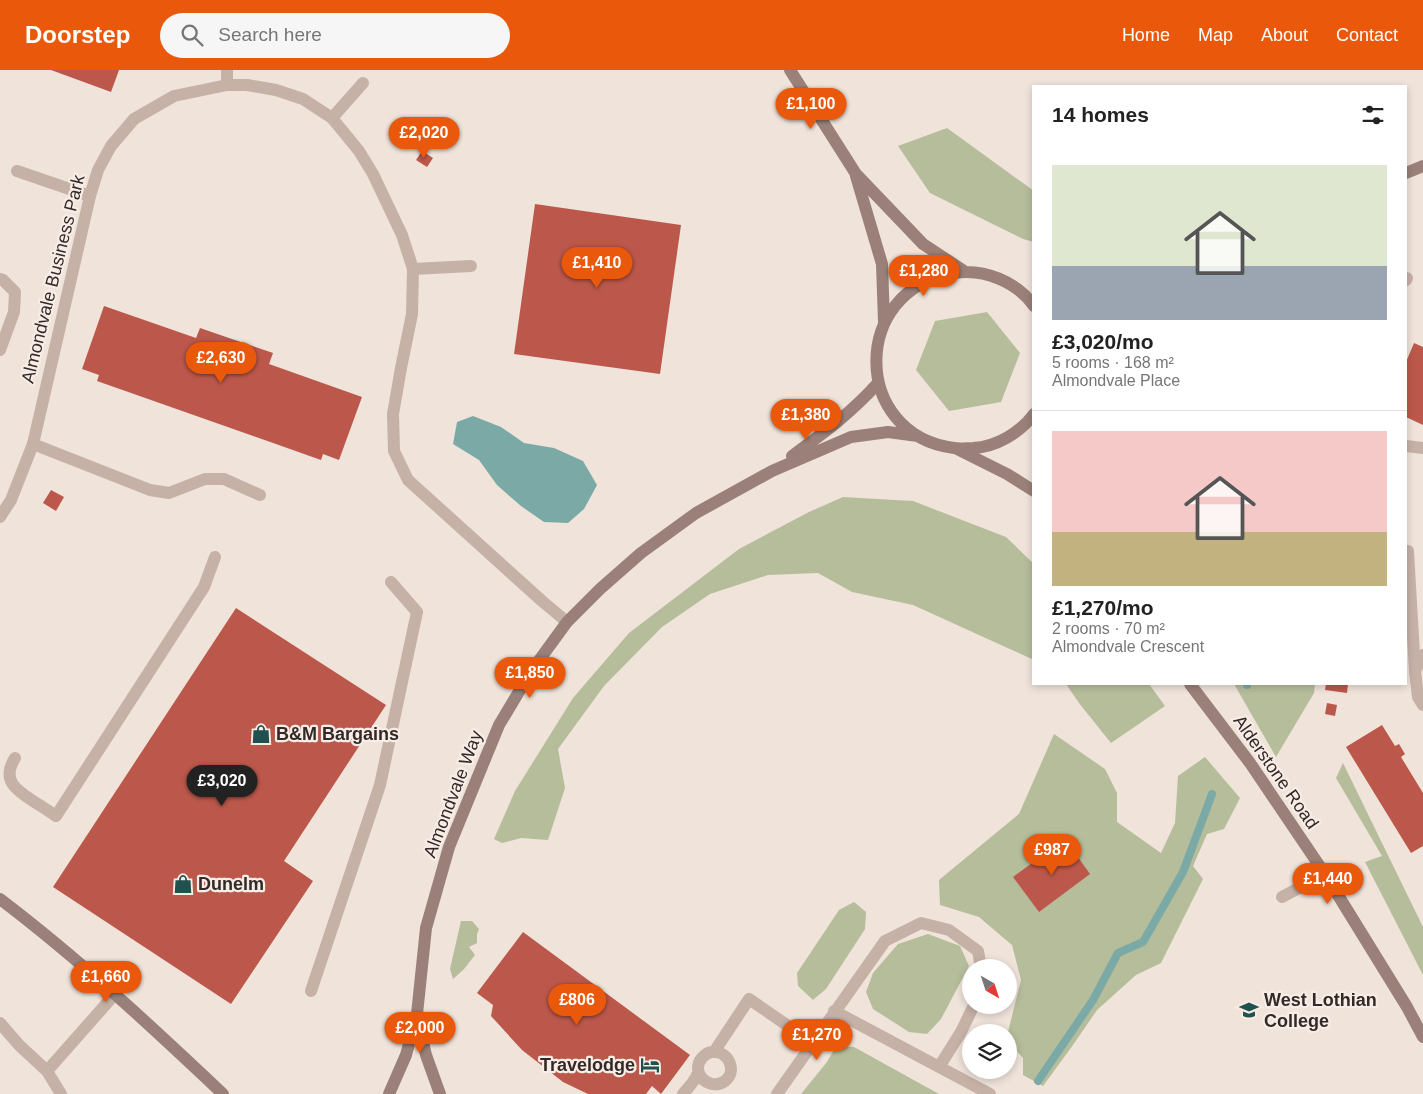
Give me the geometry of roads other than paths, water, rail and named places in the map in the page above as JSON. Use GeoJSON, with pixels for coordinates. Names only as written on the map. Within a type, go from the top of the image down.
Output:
{"type":"FeatureCollection","features":[{"type":"Feature","properties":{"kind":"street"},"geometry":{"type":"LineString","coordinates":[[227,70],[227,85]]}},
{"type":"Feature","properties":{"kind":"street"},"geometry":{"type":"LineString","coordinates":[[790,70],[856,174],[923,244],[964,271]]}},
{"type":"Feature","properties":{"kind":"street"},"geometry":{"type":"LineString","coordinates":[[332,118],[363,82]]}},
{"type":"Feature","properties":{"kind":"street","name":"Almondvale Business Park"},"geometry":{"type":"LineString","coordinates":[[0,517],[11,500],[32,444],[90,196],[98,170],[112,146],[134,119],[174,96],[227,85],[276,90],[303,99],[332,118],[359,151],[373,174],[402,236],[413,269],[412,314],[394,414],[394,452],[408,480],[542,601],[568,622]]}},
{"type":"Feature","properties":{"kind":"street"},"geometry":{"type":"LineString","coordinates":[[1407,173],[1423,166]]}},
{"type":"Feature","properties":{"kind":"street"},"geometry":{"type":"LineString","coordinates":[[16,171],[90,196]]}},
{"type":"Feature","properties":{"kind":"street"},"geometry":{"type":"LineString","coordinates":[[856,174],[882,264],[884,322]]}},
{"type":"Feature","properties":{"kind":"street"},"geometry":{"type":"LineString","coordinates":[[413,269],[471,266]]}},
{"type":"Feature","properties":{"kind":"street"},"geometry":{"type":"LineString","coordinates":[[1032,300],[1009,283],[988,274],[964,271],[940,275],[917,285],[898,301],[884,322],[877,342],[876,362],[878,382],[891,410],[900,422],[918,436],[936,444],[955,448],[982,447],[1006,438],[1028,422],[1032,417]]}},
{"type":"Feature","properties":{"kind":"street"},"geometry":{"type":"LineString","coordinates":[[0,279],[16,292],[14,312],[0,350]]}},
{"type":"Feature","properties":{"kind":"street","name":"Almondvale Way"},"geometry":{"type":"LineString","coordinates":[[772,471],[837,423],[861,402],[878,382]]}},
{"type":"Feature","properties":{"kind":"street","name":"Almondvale Way"},"geometry":{"type":"LineString","coordinates":[[389,1094],[406,1055],[417,1014],[426,928],[449,847],[499,725],[532,670],[568,622],[600,590],[649,547],[696,513],[772,471],[850,437],[888,432],[918,436]]}},
{"type":"Feature","properties":{"kind":"street"},"geometry":{"type":"LineString","coordinates":[[32,444],[150,490],[170,493],[205,479],[224,479],[260,495]]}},
{"type":"Feature","properties":{"kind":"street"},"geometry":{"type":"LineString","coordinates":[[1407,446],[1423,448]]}},
{"type":"Feature","properties":{"kind":"street"},"geometry":{"type":"LineString","coordinates":[[955,448],[1007,474],[1032,490]]}},
{"type":"Feature","properties":{"kind":"street"},"geometry":{"type":"LineString","coordinates":[[1408,551],[1415,671],[1418,697],[1423,705]]}},
{"type":"Feature","properties":{"kind":"street"},"geometry":{"type":"LineString","coordinates":[[15,758],[10,767],[10,779],[16,790],[56,816],[204,587],[214,557]]}},
{"type":"Feature","properties":{"kind":"street"},"geometry":{"type":"LineString","coordinates":[[311,991],[380,785],[417,612],[391,582]]}},
{"type":"Feature","properties":{"kind":"street"},"geometry":{"type":"LineString","coordinates":[[1415,671],[1423,655]]}},
{"type":"Feature","properties":{"kind":"street","name":"Alderstone Road"},"geometry":{"type":"LineString","coordinates":[[1191,685],[1250,763],[1325,874],[1407,1006],[1423,1037]]}},
{"type":"Feature","properties":{"kind":"street"},"geometry":{"type":"LineString","coordinates":[[1282,897],[1325,874]]}},
{"type":"Feature","properties":{"kind":"street"},"geometry":{"type":"LineString","coordinates":[[0,900],[36,927],[115,994],[223,1094]]}},
{"type":"Feature","properties":{"kind":"street"},"geometry":{"type":"LineString","coordinates":[[777,1094],[885,941],[921,923],[949,930],[978,951],[979,959]]}},
{"type":"Feature","properties":{"kind":"street"},"geometry":{"type":"LineString","coordinates":[[47,1071],[115,994]]}},
{"type":"Feature","properties":{"kind":"street"},"geometry":{"type":"LineString","coordinates":[[714,1052],[749,998],[813,1043]]}},
{"type":"Feature","properties":{"kind":"street"},"geometry":{"type":"LineString","coordinates":[[834,1011],[990,1094]]}},
{"type":"Feature","properties":{"kind":"street","name":"Almondvale Way"},"geometry":{"type":"LineString","coordinates":[[417,1014],[426,1055],[440,1094]]}},
{"type":"Feature","properties":{"kind":"street"},"geometry":{"type":"LineString","coordinates":[[939,1067],[961,1032],[970,1014]]}},
{"type":"Feature","properties":{"kind":"street"},"geometry":{"type":"LineString","coordinates":[[0,1023],[47,1071],[61,1094]]}},
{"type":"Feature","properties":{"kind":"street"},"geometry":{"type":"LineString","coordinates":[[709,1052],[724,1054],[730,1063],[731,1068],[728,1078],[724,1082],[714,1085],[704,1081],[699,1074],[698,1063],[709,1052]]}},
{"type":"Feature","properties":{"kind":"street"},"geometry":{"type":"LineString","coordinates":[[683,1094],[699,1074]]}},
{"type":"Feature","properties":{"kind":"water"},"geometry":{"type":"Polygon","coordinates":[[[473,416],[501,427],[524,443],[554,448],[583,461],[597,485],[584,509],[568,523],[544,522],[521,506],[497,485],[479,460],[453,444],[457,422],[473,416]]]}},
{"type":"Feature","properties":{"kind":"waterway"},"geometry":{"type":"LineString","coordinates":[[1038,1081],[1093,1000],[1118,953],[1143,942],[1183,872],[1212,794]]}},
{"type":"Feature","properties":{"kind":"place","name":"B&M Bargains"},"geometry":{"type":"Point","coordinates":[261,734]}},
{"type":"Feature","properties":{"kind":"place","name":"Dunelm"},"geometry":{"type":"Point","coordinates":[183,884]}},
{"type":"Feature","properties":{"kind":"place","name":"West Lothian College"},"geometry":{"type":"Point","coordinates":[1249,1010]}},
{"type":"Feature","properties":{"kind":"place","name":"Travelodge"},"geometry":{"type":"Point","coordinates":[650,1065]}}]}
